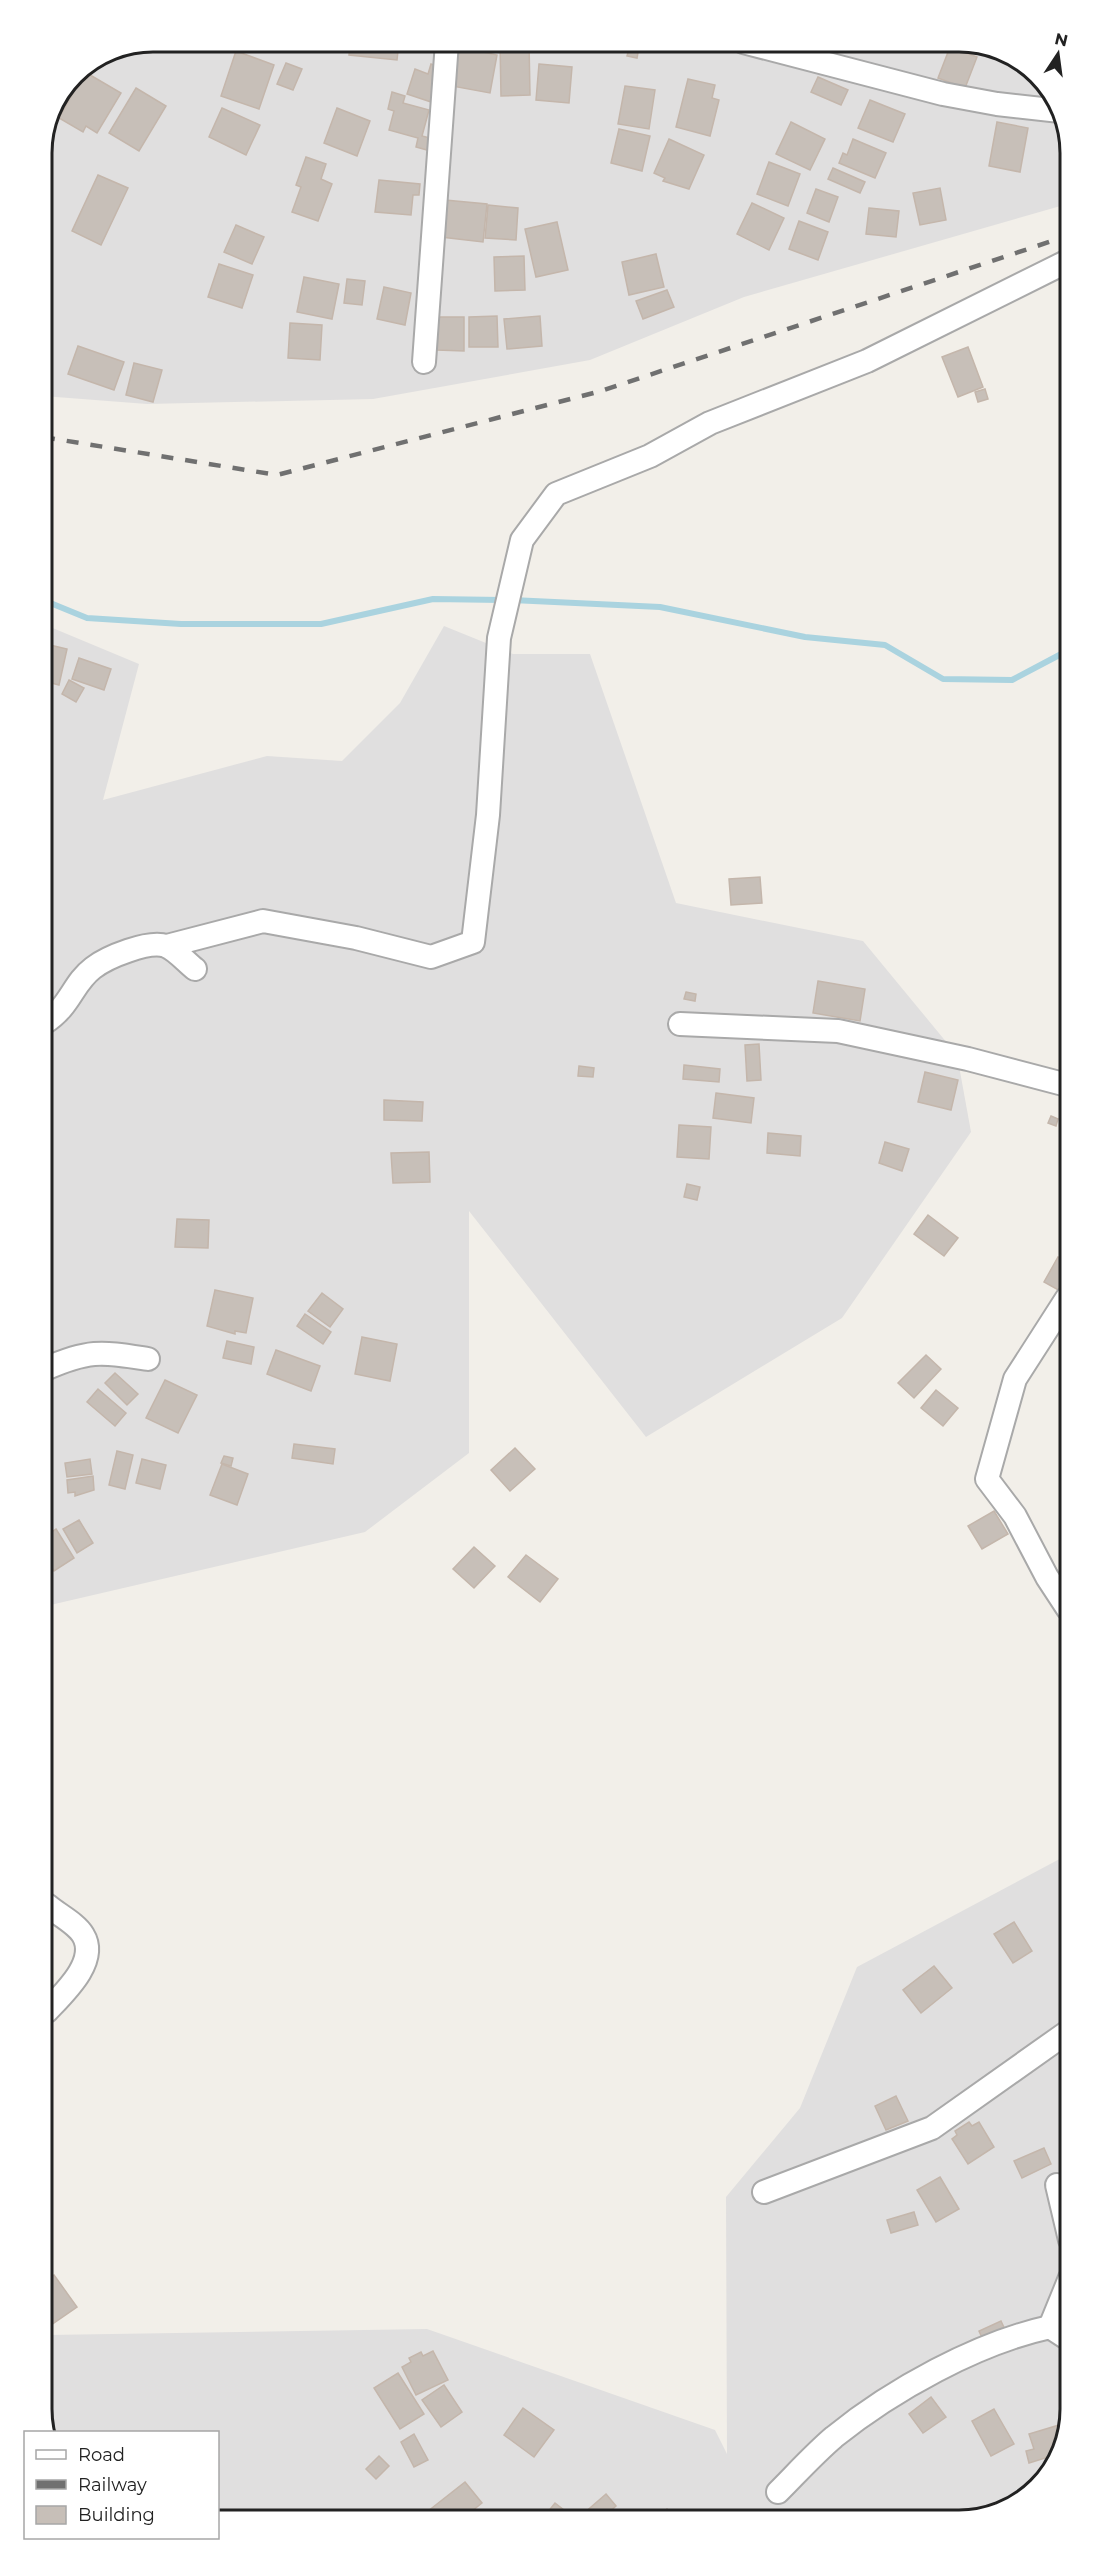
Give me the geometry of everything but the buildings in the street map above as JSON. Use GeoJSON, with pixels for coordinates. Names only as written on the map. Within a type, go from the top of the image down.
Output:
{"type":"FeatureCollection","features":[{"type":"Feature","properties":{"kind":"street"},"geometry":{"type":"LineString","coordinates":[[424,362],[446,52]]}},
{"type":"Feature","properties":{"kind":"street"},"geometry":{"type":"LineString","coordinates":[[784,53],[943,94],[997,104],[1049,110]]}},
{"type":"Feature","properties":{"kind":"street"},"geometry":{"type":"LineString","coordinates":[[53,1017],[64,1008],[93,968],[133,949],[152,944],[167,946],[263,921],[356,938],[431,957],[473,942],[488,815],[499,638],[522,540],[556,494],[650,456],[711,423],[867,361],[1060,265]]}},
{"type":"Feature","properties":{"kind":"street"},"geometry":{"type":"LineString","coordinates":[[167,946],[195,969]]}},
{"type":"Feature","properties":{"kind":"street"},"geometry":{"type":"LineString","coordinates":[[680,1024],[838,1031],[968,1059],[1060,1083]]}},
{"type":"Feature","properties":{"kind":"street"},"geometry":{"type":"LineString","coordinates":[[1060,1309],[1015,1379],[987,1479],[1015,1516],[1060,1597]]}},
{"type":"Feature","properties":{"kind":"street"},"geometry":{"type":"LineString","coordinates":[[52,1366],[76,1355],[104,1352],[148,1359]]}},
{"type":"Feature","properties":{"kind":"street"},"geometry":{"type":"LineString","coordinates":[[52,1909],[83,1933],[88,1947],[84,1965],[52,2005]]}},
{"type":"Feature","properties":{"kind":"street"},"geometry":{"type":"LineString","coordinates":[[764,2192],[932,2128],[1060,2037]]}},
{"type":"Feature","properties":{"kind":"street"},"geometry":{"type":"LineString","coordinates":[[1057,2184],[1060,2197]]}},
{"type":"Feature","properties":{"kind":"street"},"geometry":{"type":"LineString","coordinates":[[1050,2327],[1060,2302]]}},
{"type":"Feature","properties":{"kind":"street"},"geometry":{"type":"LineString","coordinates":[[778,2492],[834,2437],[923,2376],[1028,2332],[1050,2327],[1060,2334]]}},
{"type":"Feature","properties":{"kind":"shaded area"},"geometry":{"type":"Polygon","coordinates":[[[153,52],[965,53],[978,54],[997,60],[1020,73],[1028,80],[1028,84],[1032,84],[1039,92],[1054,121],[1060,153],[1060,206],[744,297],[590,360],[373,399],[147,404],[53,397],[54,134],[69,97],[82,82],[97,69],[115,60],[134,54],[153,52]]]}},
{"type":"Feature","properties":{"kind":"shaded area"},"geometry":{"type":"Polygon","coordinates":[[[444,626],[513,654],[590,654],[676,903],[863,941],[957,1055],[971,1132],[842,1318],[646,1437],[469,1211],[469,1453],[365,1532],[52,1605],[53,628],[139,664],[103,800],[267,756],[342,761],[400,703],[444,626]]]}},
{"type":"Feature","properties":{"kind":"shaded area"},"geometry":{"type":"Polygon","coordinates":[[[1060,1859],[1060,2410],[1058,2429],[1046,2460],[1030,2481],[1015,2494],[978,2509],[959,2510],[219,2510],[219,2431],[55,2431],[52,2410],[52,2335],[427,2329],[715,2430],[727,2454],[726,2197],[800,2108],[857,1967],[1060,1859]]]}},
{"type":"Feature","properties":{"kind":"waterway"},"geometry":{"type":"LineString","coordinates":[[53,604],[87,618],[181,624],[321,624],[433,599],[502,600]]}},
{"type":"Feature","properties":{"kind":"waterway"},"geometry":{"type":"LineString","coordinates":[[512,600],[660,607],[805,637],[885,645],[943,679],[1012,680],[1060,655]]}},
{"type":"Feature","properties":{"kind":"railway"},"geometry":{"type":"LineString","coordinates":[[53,439],[277,475],[601,391],[1060,238]]}}]}
